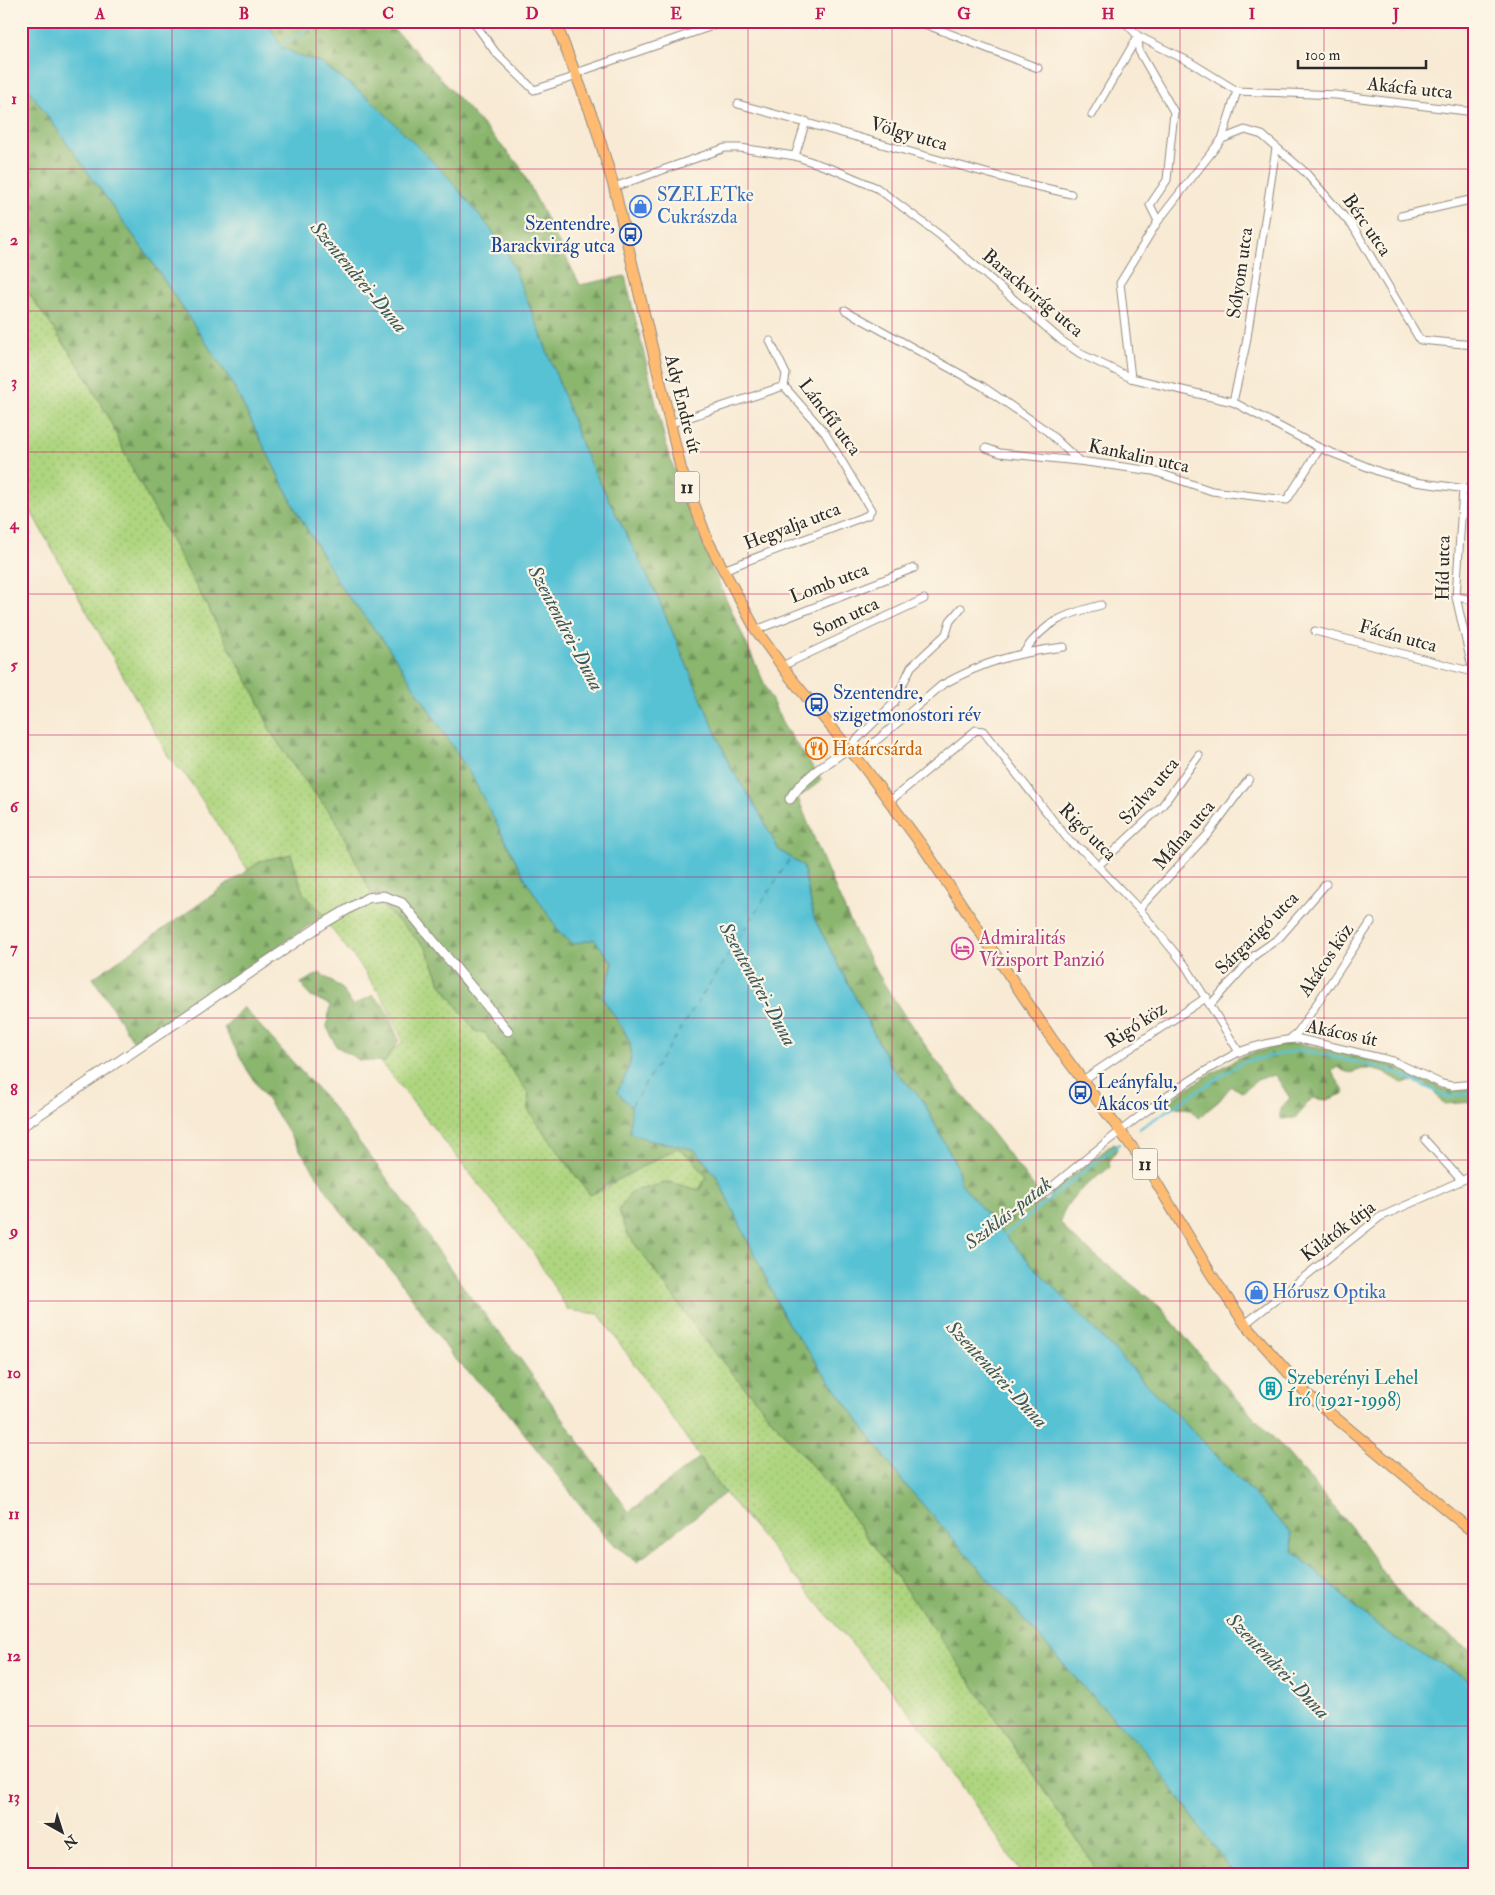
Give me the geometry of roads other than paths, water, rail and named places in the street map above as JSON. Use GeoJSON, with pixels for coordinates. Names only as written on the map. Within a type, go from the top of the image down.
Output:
{"type":"FeatureCollection","features":[{"type":"Feature","properties":{"kind":"main road","name":"Ady Endre út"},"geometry":{"type":"LineString","coordinates":[[555,21],[595,124],[614,187],[669,424],[693,506],[722,570],[756,630],[782,666],[856,758]]}},
{"type":"Feature","properties":{"kind":"main road","name":"11"},"geometry":{"type":"LineString","coordinates":[[856,758],[890,801],[1052,1039],[1122,1131],[1149,1170],[1216,1282],[1245,1324],[1307,1394],[1474,1533]]}},
{"type":"Feature","properties":{"kind":"street"},"geometry":{"type":"LineString","coordinates":[[473,21],[496,53],[534,90],[571,78],[576,73],[728,21]]}},
{"type":"Feature","properties":{"kind":"street"},"geometry":{"type":"LineString","coordinates":[[917,21],[1038,68]]}},
{"type":"Feature","properties":{"kind":"street"},"geometry":{"type":"LineString","coordinates":[[1124,21],[1138,36],[1190,62],[1236,91],[1222,138],[1158,221],[1120,283],[1131,378]]}},
{"type":"Feature","properties":{"kind":"street"},"geometry":{"type":"LineString","coordinates":[[1092,115],[1138,36]]}},
{"type":"Feature","properties":{"kind":"street"},"geometry":{"type":"LineString","coordinates":[[1138,36],[1139,51],[1174,112],[1167,180],[1150,205],[1158,221]]}},
{"type":"Feature","properties":{"kind":"street","name":"Akácfa utca"},"geometry":{"type":"LineString","coordinates":[[1236,91],[1336,94],[1474,112]]}},
{"type":"Feature","properties":{"kind":"street","name":"Völgy utca"},"geometry":{"type":"LineString","coordinates":[[738,104],[806,121],[1015,181],[1071,194]]}},
{"type":"Feature","properties":{"kind":"street"},"geometry":{"type":"LineString","coordinates":[[795,156],[806,121]]}},
{"type":"Feature","properties":{"kind":"street","name":"Bérc utca"},"geometry":{"type":"LineString","coordinates":[[1222,138],[1245,130],[1262,135],[1305,172],[1354,228],[1420,340],[1474,345]]}},
{"type":"Feature","properties":{"kind":"street","name":"Barackvirág utca"},"geometry":{"type":"LineString","coordinates":[[614,187],[726,148],[740,148],[795,156],[835,170],[877,188],[941,236],[1062,341],[1081,354],[1131,378],[1233,402],[1320,448],[1380,472],[1415,482],[1474,490]]}},
{"type":"Feature","properties":{"kind":"street","name":"Sólyom utca"},"geometry":{"type":"LineString","coordinates":[[1233,402],[1246,344],[1276,148]]}},
{"type":"Feature","properties":{"kind":"street"},"geometry":{"type":"LineString","coordinates":[[1401,216],[1474,199]]}},
{"type":"Feature","properties":{"kind":"street","name":"Kankalin utca"},"geometry":{"type":"LineString","coordinates":[[845,310],[982,386],[1047,431],[1079,461],[1152,472],[1212,490],[1287,500],[1320,448]]}},
{"type":"Feature","properties":{"kind":"street","name":"Láncfű utca"},"geometry":{"type":"LineString","coordinates":[[770,341],[786,374],[784,386],[825,433],[871,510]]}},
{"type":"Feature","properties":{"kind":"street"},"geometry":{"type":"LineString","coordinates":[[669,424],[784,386]]}},
{"type":"Feature","properties":{"kind":"street"},"geometry":{"type":"LineString","coordinates":[[986,448],[1000,453],[1079,461]]}},
{"type":"Feature","properties":{"kind":"street","name":"Híd utca"},"geometry":{"type":"LineString","coordinates":[[1464,489],[1456,597],[1473,674]]}},
{"type":"Feature","properties":{"kind":"street","name":"Hegyalja utca"},"geometry":{"type":"LineString","coordinates":[[722,570],[868,515],[871,510]]}},
{"type":"Feature","properties":{"kind":"street","name":"Lomb utca"},"geometry":{"type":"LineString","coordinates":[[756,630],[914,568]]}},
{"type":"Feature","properties":{"kind":"street"},"geometry":{"type":"LineString","coordinates":[[1456,597],[1474,600]]}},
{"type":"Feature","properties":{"kind":"street","name":"Som utca"},"geometry":{"type":"LineString","coordinates":[[782,666],[924,599]]}},
{"type":"Feature","properties":{"kind":"street"},"geometry":{"type":"LineString","coordinates":[[1024,652],[1034,638],[1048,624],[1101,606]]}},
{"type":"Feature","properties":{"kind":"street"},"geometry":{"type":"LineString","coordinates":[[790,799],[816,773],[848,748],[894,703],[911,667],[946,634],[950,621],[961,608]]}},
{"type":"Feature","properties":{"kind":"street","name":"Fácán utca"},"geometry":{"type":"LineString","coordinates":[[1315,630],[1473,674]]}},
{"type":"Feature","properties":{"kind":"street"},"geometry":{"type":"LineString","coordinates":[[856,758],[942,685],[987,663],[1024,652],[1064,647]]}},
{"type":"Feature","properties":{"kind":"street","name":"Rigó utca"},"geometry":{"type":"LineString","coordinates":[[890,801],[979,729],[1070,842],[1098,866],[1139,909],[1185,965],[1239,1052]]}},
{"type":"Feature","properties":{"kind":"street","name":"Szilva utca"},"geometry":{"type":"LineString","coordinates":[[1098,866],[1138,832],[1162,806],[1199,754]]}},
{"type":"Feature","properties":{"kind":"street","name":"Málna utca"},"geometry":{"type":"LineString","coordinates":[[1139,909],[1208,834],[1249,779]]}},
{"type":"Feature","properties":{"kind":"street","name":"Sárgarigó utca"},"geometry":{"type":"LineString","coordinates":[[1209,1001],[1255,955],[1279,938],[1326,884]]}},
{"type":"Feature","properties":{"kind":"street"},"geometry":{"type":"LineString","coordinates":[[21,1126],[323,924],[367,898],[383,896],[402,903],[508,1031]]}},
{"type":"Feature","properties":{"kind":"street","name":"Akácos köz"},"geometry":{"type":"LineString","coordinates":[[1290,1039],[1298,1032],[1371,922]]}},
{"type":"Feature","properties":{"kind":"street","name":"Rigó köz"},"geometry":{"type":"LineString","coordinates":[[1083,1080],[1209,1001]]}},
{"type":"Feature","properties":{"kind":"street","name":"Akácos út"},"geometry":{"type":"LineString","coordinates":[[1037,1199],[1122,1131],[1181,1089],[1239,1052],[1290,1039],[1317,1042],[1393,1061],[1442,1084],[1452,1086],[1474,1084]]}},
{"type":"Feature","properties":{"kind":"street"},"geometry":{"type":"LineString","coordinates":[[1425,1140],[1461,1180]]}},
{"type":"Feature","properties":{"kind":"street","name":"Kilátók útja"},"geometry":{"type":"LineString","coordinates":[[1245,1324],[1380,1217],[1474,1175]]}},
{"type":"Feature","properties":{"kind":"water","name":"Szentendrei-Duna"},"geometry":{"type":"Polygon","coordinates":[[[21,21],[267,21],[281,47],[321,63],[370,99],[449,178],[505,247],[540,332],[584,451],[654,589],[731,768],[755,805],[779,850],[803,866],[814,918],[892,1068],[922,1099],[957,1167],[961,1183],[991,1220],[1033,1266],[1291,1533],[1293,1551],[1354,1606],[1392,1636],[1455,1672],[1474,1686],[1474,1874],[1234,1874],[1145,1751],[1080,1683],[903,1482],[787,1322],[716,1175],[695,1150],[651,1141],[630,1133],[631,1107],[617,1092],[630,1063],[630,1043],[603,999],[613,963],[594,939],[573,944],[560,933],[527,882],[471,775],[387,645],[341,587],[297,512],[230,379],[146,253],[21,79],[21,21]]]}},
{"type":"Feature","properties":{"kind":"waterway"},"geometry":{"type":"LineString","coordinates":[[278,47],[297,37],[317,21]]}},
{"type":"Feature","properties":{"kind":"waterway","name":"Sziklás-patak"},"geometry":{"type":"LineString","coordinates":[[1139,1129],[1243,1062],[1301,1050],[1390,1070],[1448,1097],[1474,1093]]}},
{"type":"Feature","properties":{"kind":"waterway","name":"Sziklás-patak"},"geometry":{"type":"LineString","coordinates":[[1003,1236],[1119,1144]]}},
{"type":"Feature","properties":{"kind":"place","name":"SZELETke Cukrászda"},"geometry":{"type":"Point","coordinates":[641,206]}},
{"type":"Feature","properties":{"kind":"place","name":"Szentendre, Barackvirág utca"},"geometry":{"type":"Point","coordinates":[631,235]}},
{"type":"Feature","properties":{"kind":"place","name":"Szentendre, szigetmonostori rév"},"geometry":{"type":"Point","coordinates":[817,704]}},
{"type":"Feature","properties":{"kind":"place","name":"Határcsárda"},"geometry":{"type":"Point","coordinates":[816,749]}},
{"type":"Feature","properties":{"kind":"place","name":"Admiralitás Vízisport Panzió"},"geometry":{"type":"Point","coordinates":[963,949]}},
{"type":"Feature","properties":{"kind":"place","name":"Leányfalu, Akácos út"},"geometry":{"type":"Point","coordinates":[1081,1093]}},
{"type":"Feature","properties":{"kind":"place","name":"Hórusz Optika"},"geometry":{"type":"Point","coordinates":[1256,1292]}},
{"type":"Feature","properties":{"kind":"place","name":"Szeberényi Lehel Író (1921-1998)"},"geometry":{"type":"Point","coordinates":[1271,1389]}}]}
